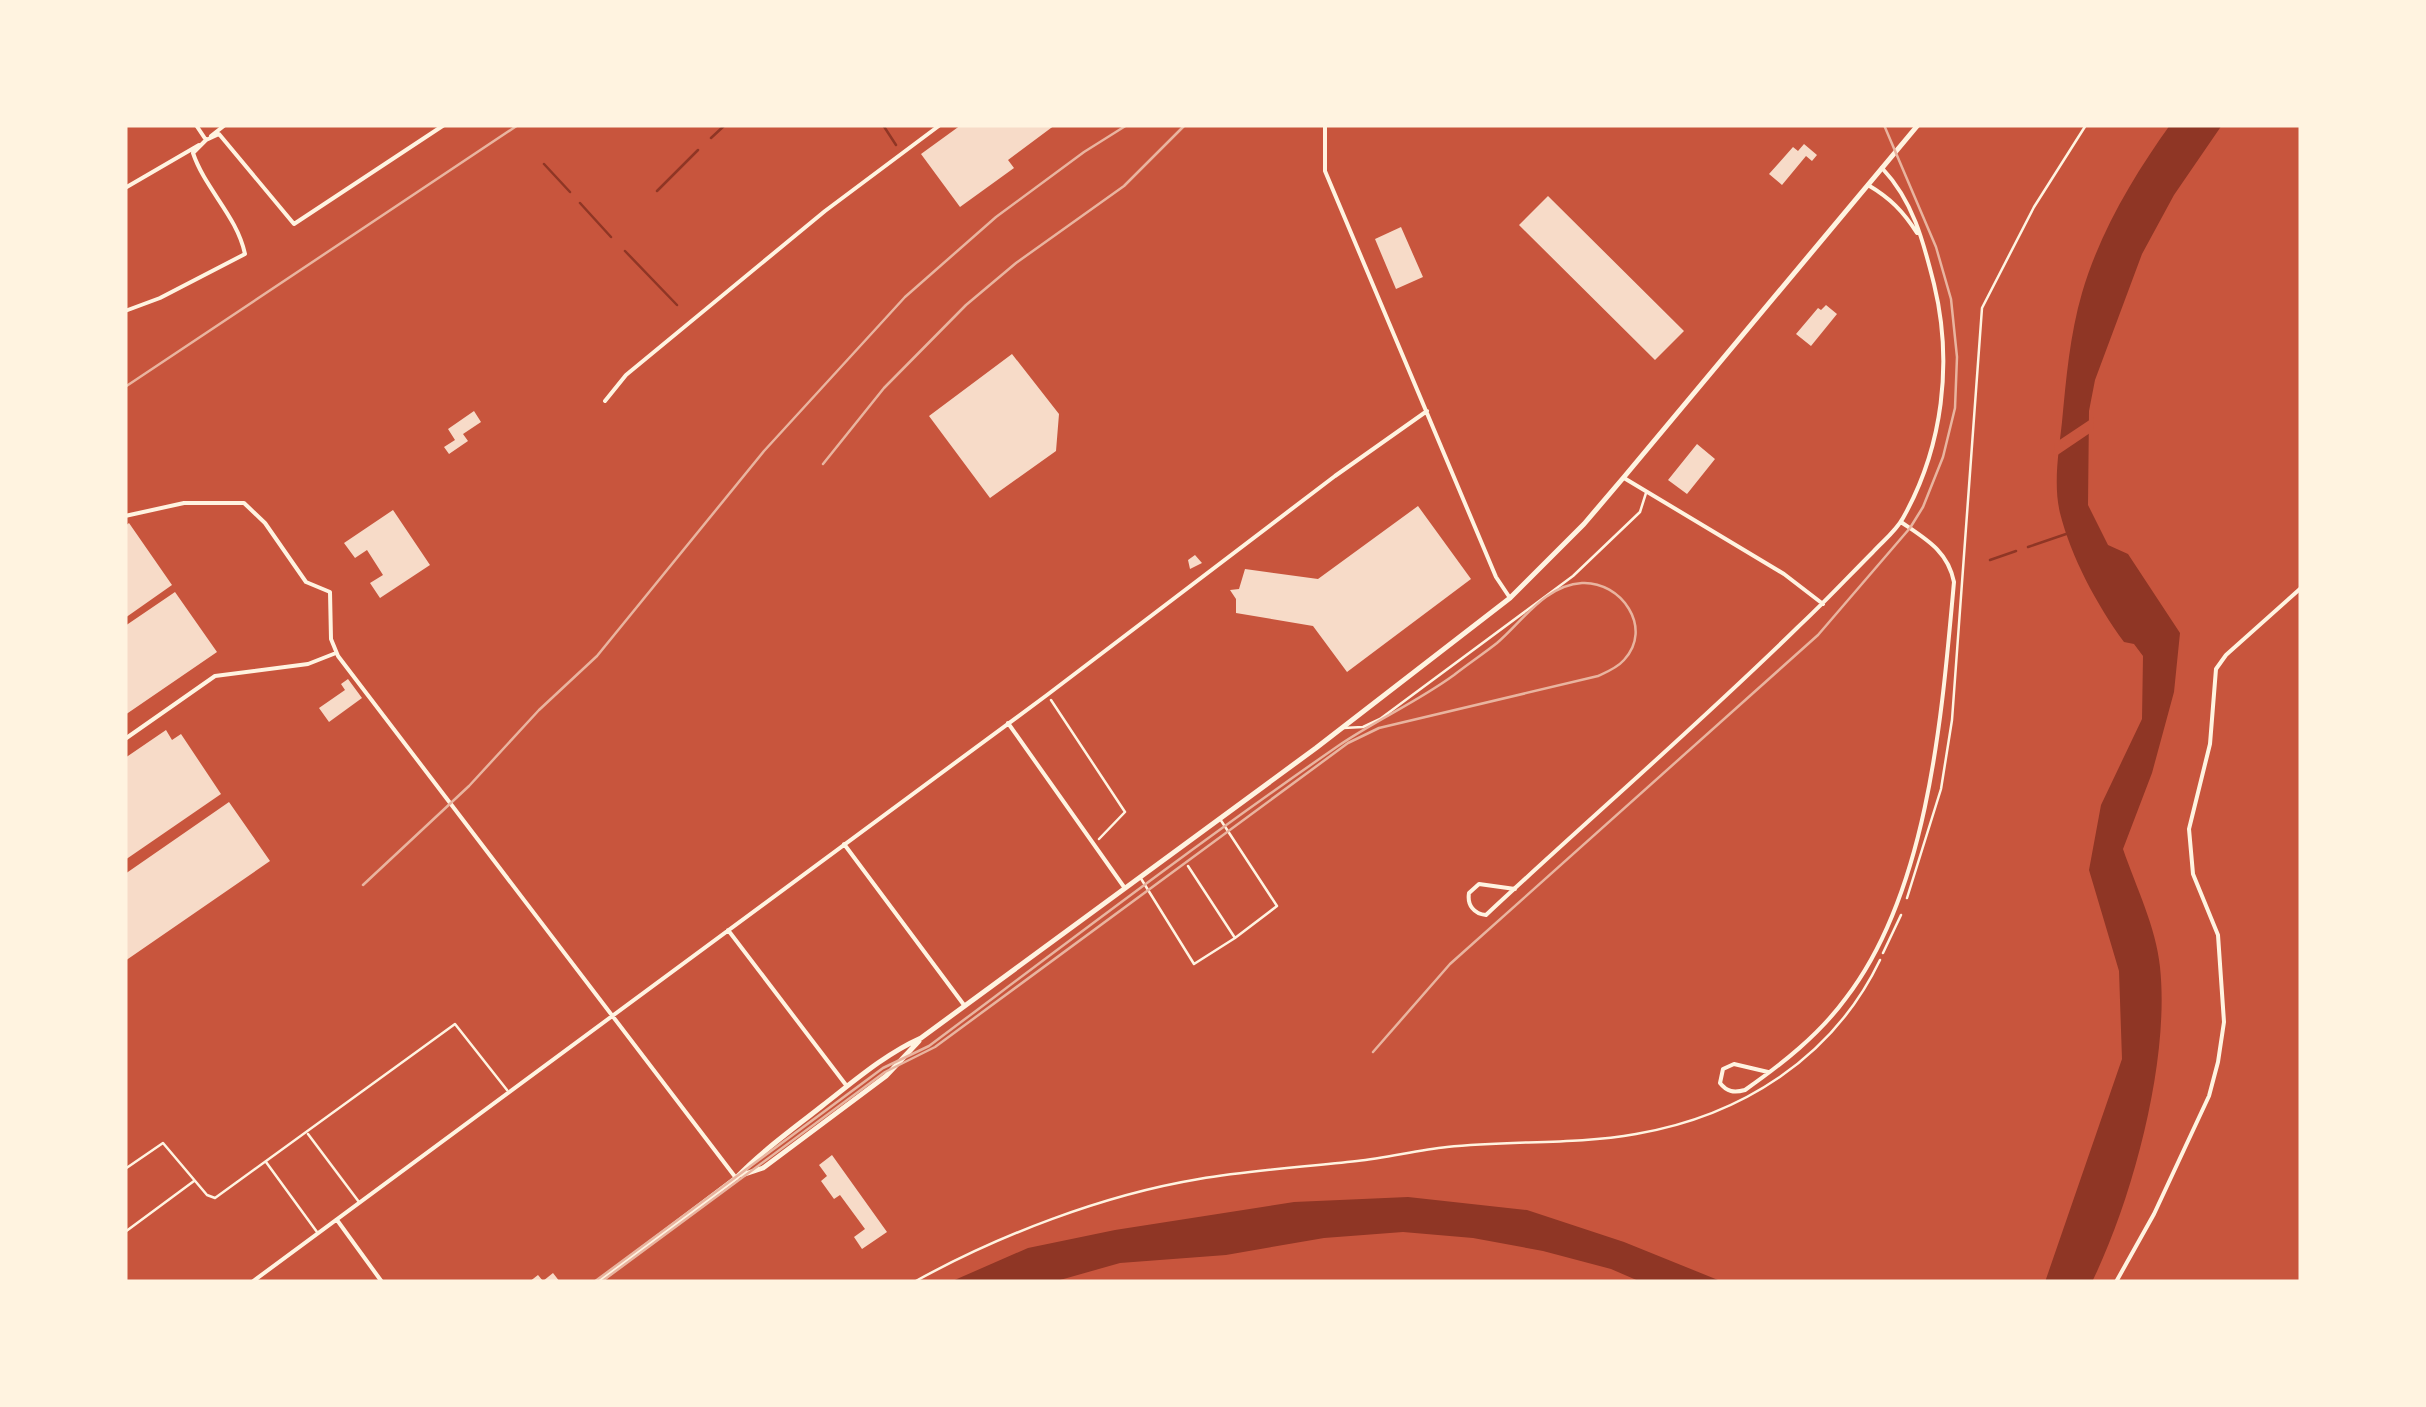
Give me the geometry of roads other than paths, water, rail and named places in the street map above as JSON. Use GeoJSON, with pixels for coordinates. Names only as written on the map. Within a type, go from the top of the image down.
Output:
{"type":"FeatureCollection","features":[{"type":"Feature","properties":{"kind":"street"},"geometry":{"type":"LineString","coordinates":[[196,125],[206,140]]}},
{"type":"Feature","properties":{"kind":"street"},"geometry":{"type":"LineString","coordinates":[[125,310],[160,298],[245,254],[232,220],[192,153],[225,125]]}},
{"type":"Feature","properties":{"kind":"street"},"geometry":{"type":"LineString","coordinates":[[125,188],[219,134],[294,224],[444,125]]}},
{"type":"Feature","properties":{"kind":"street"},"geometry":{"type":"LineString","coordinates":[[605,400],[626,376],[780,249],[940,125]]}},
{"type":"Feature","properties":{"kind":"street"},"geometry":{"type":"LineString","coordinates":[[1325,125],[1325,170],[1496,577],[1510,598]]}},
{"type":"Feature","properties":{"kind":"street"},"geometry":{"type":"LineString","coordinates":[[736,1178],[763,1168],[886,1076],[920,1038],[1342,728],[1510,598],[1624,478],[1918,125]]}},
{"type":"Feature","properties":{"kind":"street"},"geometry":{"type":"LineString","coordinates":[[1515,889],[1478,884],[1469,893],[1469,904],[1486,915],[1515,889],[1714,710],[1901,522],[1932,453],[1944,355],[1938,300],[1911,206],[1882,168]]}},
{"type":"Feature","properties":{"kind":"street"},"geometry":{"type":"LineString","coordinates":[[1867,185],[1888,197],[1904,213],[1922,242]]}},
{"type":"Feature","properties":{"kind":"street"},"geometry":{"type":"LineString","coordinates":[[252,1282],[1427,411]]}},
{"type":"Feature","properties":{"kind":"street"},"geometry":{"type":"LineString","coordinates":[[1624,478],[1784,574],[1823,604]]}},
{"type":"Feature","properties":{"kind":"street"},"geometry":{"type":"LineString","coordinates":[[125,516],[184,504],[230,500],[244,503],[265,522],[306,582],[330,592],[331,638],[336,653],[736,1178]]}},
{"type":"Feature","properties":{"kind":"street"},"geometry":{"type":"LineString","coordinates":[[1768,1072],[1734,1064],[1723,1069],[1720,1082],[1726,1090],[1736,1092],[1768,1072],[1804,1046],[1847,998],[1878,946],[1922,815],[1945,684],[1954,582],[1944,552],[1901,522]]}},
{"type":"Feature","properties":{"kind":"street"},"geometry":{"type":"LineString","coordinates":[[2116,1282],[2162,1197],[2209,1096],[2218,1062],[2224,1022],[2218,935],[2193,874],[2189,829],[2210,744],[2216,669],[2226,655],[2301,588]]}},
{"type":"Feature","properties":{"kind":"street"},"geometry":{"type":"LineString","coordinates":[[125,740],[215,676],[308,664],[336,653]]}},
{"type":"Feature","properties":{"kind":"street"},"geometry":{"type":"LineString","coordinates":[[1008,723],[1125,888]]}},
{"type":"Feature","properties":{"kind":"street"},"geometry":{"type":"LineString","coordinates":[[844,844],[964,1005]]}},
{"type":"Feature","properties":{"kind":"street"},"geometry":{"type":"LineString","coordinates":[[728,930],[847,1087]]}},
{"type":"Feature","properties":{"kind":"street"},"geometry":{"type":"LineString","coordinates":[[598,1282],[736,1178],[847,1087],[902,1046],[920,1038]]}},
{"type":"Feature","properties":{"kind":"street"},"geometry":{"type":"LineString","coordinates":[[337,1220],[382,1282]]}},
{"type":"Feature","properties":{"kind":"lane"},"geometry":{"type":"LineString","coordinates":[[1342,728],[1364,728],[1380,719],[1566,582],[1640,512],[1646,492]]}},
{"type":"Feature","properties":{"kind":"lane"},"geometry":{"type":"LineString","coordinates":[[1140,877],[1194,964],[1236,938],[1277,906],[1219,818]]}},
{"type":"Feature","properties":{"kind":"lane"},"geometry":{"type":"LineString","coordinates":[[1188,866],[1236,938]]}},
{"type":"Feature","properties":{"kind":"lane"},"geometry":{"type":"LineString","coordinates":[[125,1170],[162,1143],[215,1198],[456,1024],[508,1092]]}},
{"type":"Feature","properties":{"kind":"lane"},"geometry":{"type":"LineString","coordinates":[[307,1133],[359,1202]]}},
{"type":"Feature","properties":{"kind":"lane"},"geometry":{"type":"LineString","coordinates":[[266,1162],[318,1234]]}},
{"type":"Feature","properties":{"kind":"lane"},"geometry":{"type":"LineString","coordinates":[[125,1232],[196,1180]]}},
{"type":"Feature","properties":{"kind":"waterway"},"geometry":{"type":"LineString","coordinates":[[711,138],[725,125]]}},
{"type":"Feature","properties":{"kind":"waterway"},"geometry":{"type":"LineString","coordinates":[[883,125],[896,145]]}},
{"type":"Feature","properties":{"kind":"waterway"},"geometry":{"type":"LineString","coordinates":[[657,191],[698,150]]}},
{"type":"Feature","properties":{"kind":"waterway"},"geometry":{"type":"LineString","coordinates":[[544,164],[570,192]]}},
{"type":"Feature","properties":{"kind":"waterway"},"geometry":{"type":"LineString","coordinates":[[580,203],[611,237]]}},
{"type":"Feature","properties":{"kind":"waterway"},"geometry":{"type":"LineString","coordinates":[[625,251],[677,305]]}},
{"type":"Feature","properties":{"kind":"waterway"},"geometry":{"type":"LineString","coordinates":[[2028,547],[2069,533]]}},
{"type":"Feature","properties":{"kind":"waterway"},"geometry":{"type":"LineString","coordinates":[[1990,560],[2016,551]]}},
{"type":"Feature","properties":{"kind":"tram line"},"geometry":{"type":"LineString","coordinates":[[594,1282],[883,1068],[929,1046],[1286,782],[1454,675],[1497,643],[1545,597],[1569,585],[1596,584],[1620,598],[1629,609],[1636,634],[1624,660],[1615,668],[1598,676],[1379,728],[1348,743],[935,1047],[885,1072],[601,1282]]}},
{"type":"Feature","properties":{"kind":"railway"},"geometry":{"type":"LineString","coordinates":[[125,387],[518,125]]}},
{"type":"Feature","properties":{"kind":"railway"},"geometry":{"type":"LineString","coordinates":[[363,885],[469,786],[539,710],[597,656],[764,451],[905,297],[996,217],[1127,125]]}},
{"type":"Feature","properties":{"kind":"railway"},"geometry":{"type":"LineString","coordinates":[[823,464],[884,388],[966,305],[1016,263],[1124,186],[1185,125]]}},
{"type":"Feature","properties":{"kind":"railway"},"geometry":{"type":"LineString","coordinates":[[1373,1052],[1450,964],[1818,635],[1910,528],[1923,507],[1943,457],[1955,408],[1957,357],[1951,299],[1936,247],[1884,125]]}}]}
